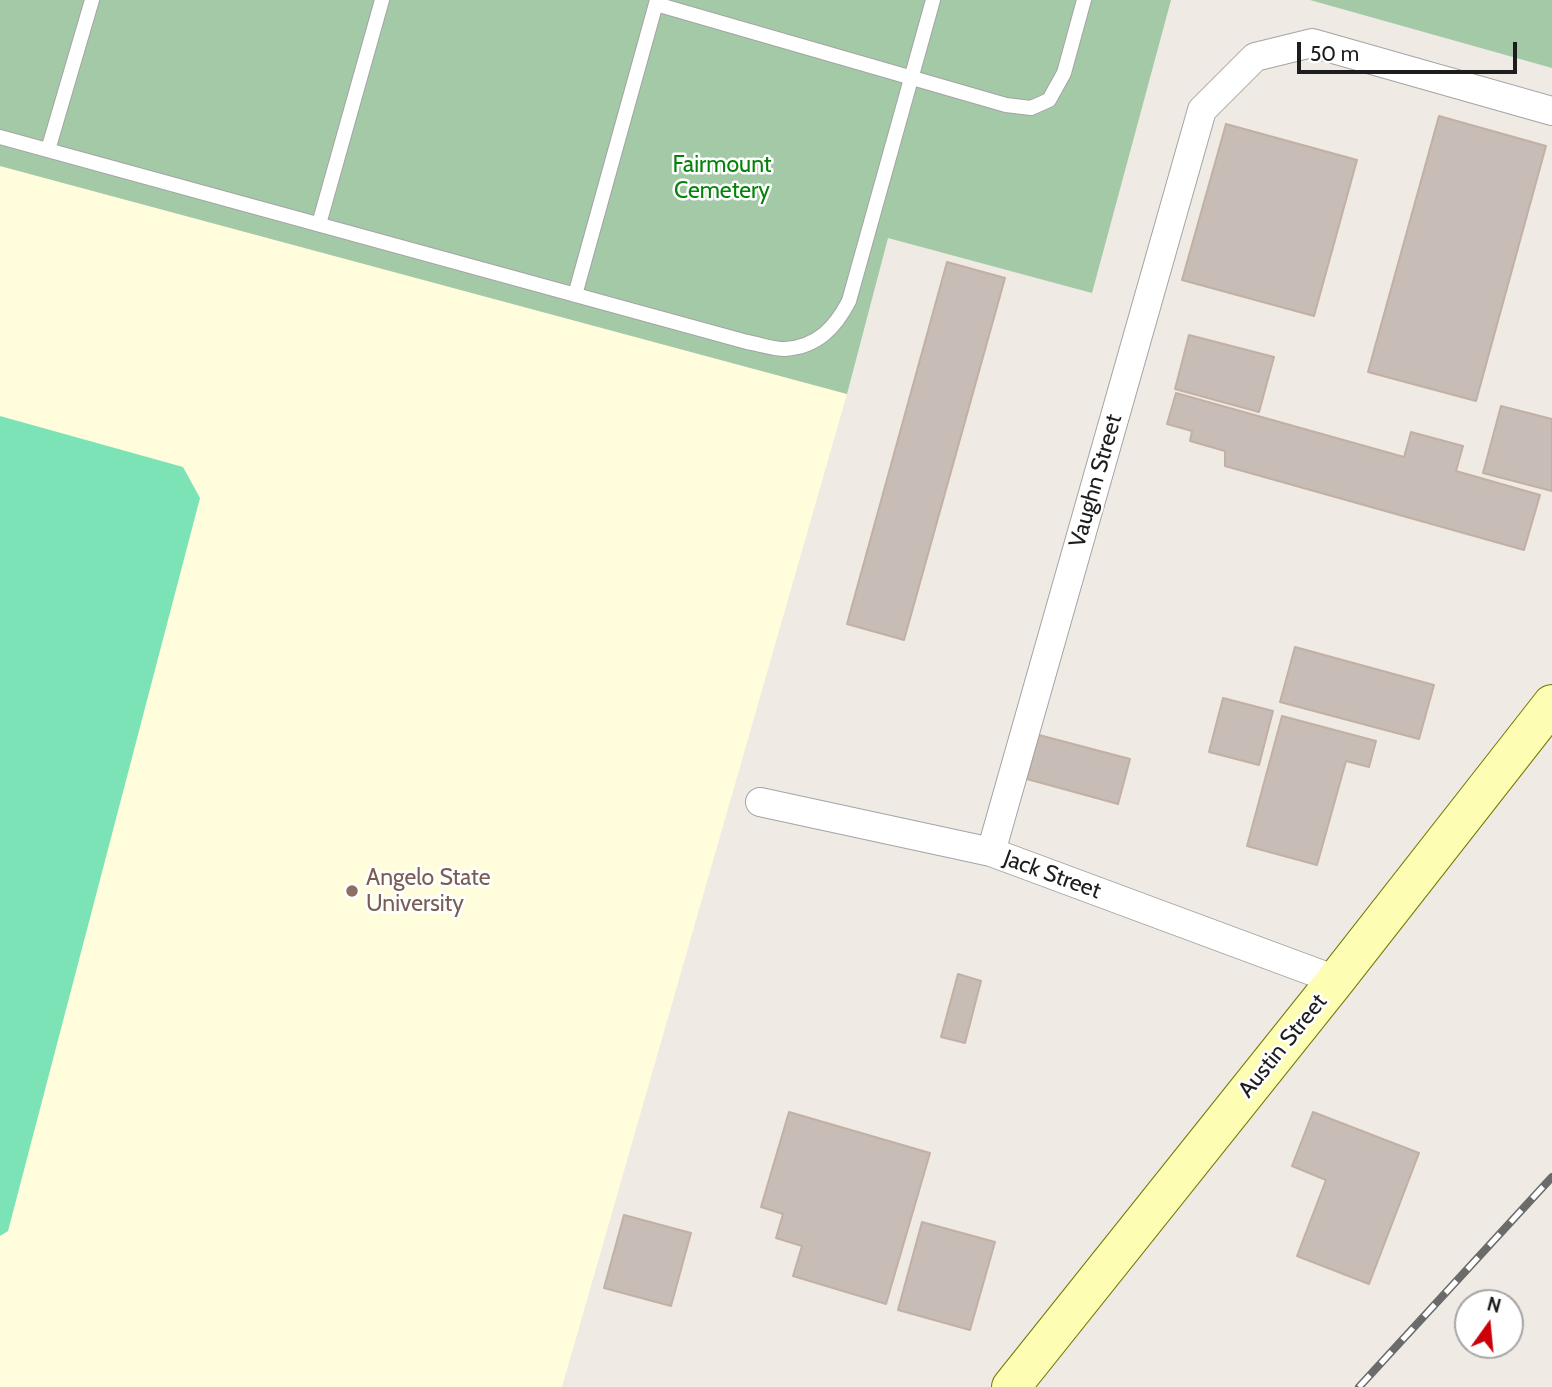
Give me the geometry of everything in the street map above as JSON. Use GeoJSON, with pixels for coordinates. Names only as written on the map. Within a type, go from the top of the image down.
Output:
{"type":"FeatureCollection","features":[{"type":"Feature","properties":{"kind":"street","name":"Vaughn Street"},"geometry":{"type":"LineString","coordinates":[[991,852],[1202,110],[1255,57],[1312,43],[1552,111]]}},
{"type":"Feature","properties":{"kind":"street","name":"Austin Street"},"geometry":{"type":"LineString","coordinates":[[1011,1387],[1552,704]]}},
{"type":"Feature","properties":{"kind":"street","name":"Jack Street"},"geometry":{"type":"LineString","coordinates":[[760,802],[991,852],[1336,980]]}},
{"type":"Feature","properties":{"kind":"lane"},"geometry":{"type":"LineString","coordinates":[[48,150],[92,0]]}},
{"type":"Feature","properties":{"kind":"lane"},"geometry":{"type":"LineString","coordinates":[[319,224],[382,0]]}},
{"type":"Feature","properties":{"kind":"lane"},"geometry":{"type":"LineString","coordinates":[[0,137],[747,342],[784,349],[806,344],[826,333],[839,320],[849,302],[933,0]]}},
{"type":"Feature","properties":{"kind":"lane"},"geometry":{"type":"LineString","coordinates":[[575,295],[657,2],[1006,105],[1031,108],[1049,100],[1064,73],[1084,0]]}},
{"type":"Feature","properties":{"kind":"shaded area","name":"Angelo State University"},"geometry":{"type":"Polygon","coordinates":[[[0,166],[847,394],[562,1387],[0,1387],[0,166]]]}},
{"type":"Feature","properties":{"kind":"green space","name":"Fairmount Cemetery"},"geometry":{"type":"Polygon","coordinates":[[[0,0],[1171,0],[1092,293],[888,238],[847,394],[0,166],[0,0]]]}},
{"type":"Feature","properties":{"kind":"green space"},"geometry":{"type":"Polygon","coordinates":[[[1310,0],[1552,0],[1552,68],[1310,0]]]}},
{"type":"Feature","properties":{"kind":"green space"},"geometry":{"type":"Polygon","coordinates":[[[0,416],[183,467],[200,498],[8,1231],[0,1236],[0,416]]]}},
{"type":"Feature","properties":{"kind":"building"},"geometry":{"type":"Polygon","coordinates":[[[1439,116],[1546,146],[1476,401],[1368,372],[1439,116]]]}},
{"type":"Feature","properties":{"kind":"building"},"geometry":{"type":"Polygon","coordinates":[[[1226,124],[1357,160],[1314,316],[1182,280],[1226,124]]]}},
{"type":"Feature","properties":{"kind":"building"},"geometry":{"type":"Polygon","coordinates":[[[947,262],[1005,278],[904,640],[847,624],[947,262]]]}},
{"type":"Feature","properties":{"kind":"building"},"geometry":{"type":"Polygon","coordinates":[[[1189,335],[1274,357],[1259,412],[1175,389],[1189,335]]]}},
{"type":"Feature","properties":{"kind":"building"},"geometry":{"type":"Polygon","coordinates":[[[1176,393],[1404,457],[1411,432],[1463,446],[1456,471],[1540,495],[1524,550],[1225,466],[1225,451],[1190,441],[1192,431],[1167,424],[1176,393]]]}},
{"type":"Feature","properties":{"kind":"building"},"geometry":{"type":"Polygon","coordinates":[[[1501,406],[1552,419],[1552,491],[1483,473],[1501,406]]]}},
{"type":"Feature","properties":{"kind":"building"},"geometry":{"type":"Polygon","coordinates":[[[1295,647],[1434,685],[1419,739],[1280,702],[1295,647]]]}},
{"type":"Feature","properties":{"kind":"building"},"geometry":{"type":"Polygon","coordinates":[[[1223,698],[1273,711],[1259,765],[1209,752],[1223,698]]]}},
{"type":"Feature","properties":{"kind":"building"},"geometry":{"type":"Polygon","coordinates":[[[1282,716],[1376,741],[1369,767],[1346,761],[1317,865],[1247,846],[1282,716]]]}},
{"type":"Feature","properties":{"kind":"building"},"geometry":{"type":"Polygon","coordinates":[[[1039,735],[1130,759],[1118,804],[1027,779],[1039,735]]]}},
{"type":"Feature","properties":{"kind":"building"},"geometry":{"type":"Polygon","coordinates":[[[958,974],[981,981],[965,1043],[941,1037],[958,974]]]}},
{"type":"Feature","properties":{"kind":"building"},"geometry":{"type":"Polygon","coordinates":[[[789,1112],[930,1153],[886,1304],[793,1276],[802,1246],[776,1238],[783,1214],[761,1207],[789,1112]]]}},
{"type":"Feature","properties":{"kind":"building"},"geometry":{"type":"Polygon","coordinates":[[[1313,1112],[1419,1153],[1369,1284],[1297,1256],[1326,1180],[1292,1166],[1313,1112]]]}},
{"type":"Feature","properties":{"kind":"building"},"geometry":{"type":"Polygon","coordinates":[[[624,1215],[691,1233],[671,1306],[604,1288],[624,1215]]]}},
{"type":"Feature","properties":{"kind":"building"},"geometry":{"type":"Polygon","coordinates":[[[922,1222],[995,1242],[970,1330],[898,1310],[922,1222]]]}},
{"type":"Feature","properties":{"kind":"railway"},"geometry":{"type":"LineString","coordinates":[[1359,1387],[1552,1177]]}},
{"type":"Feature","properties":{"kind":"place","name":"Angelo State University"},"geometry":{"type":"Point","coordinates":[352,891]}}]}
